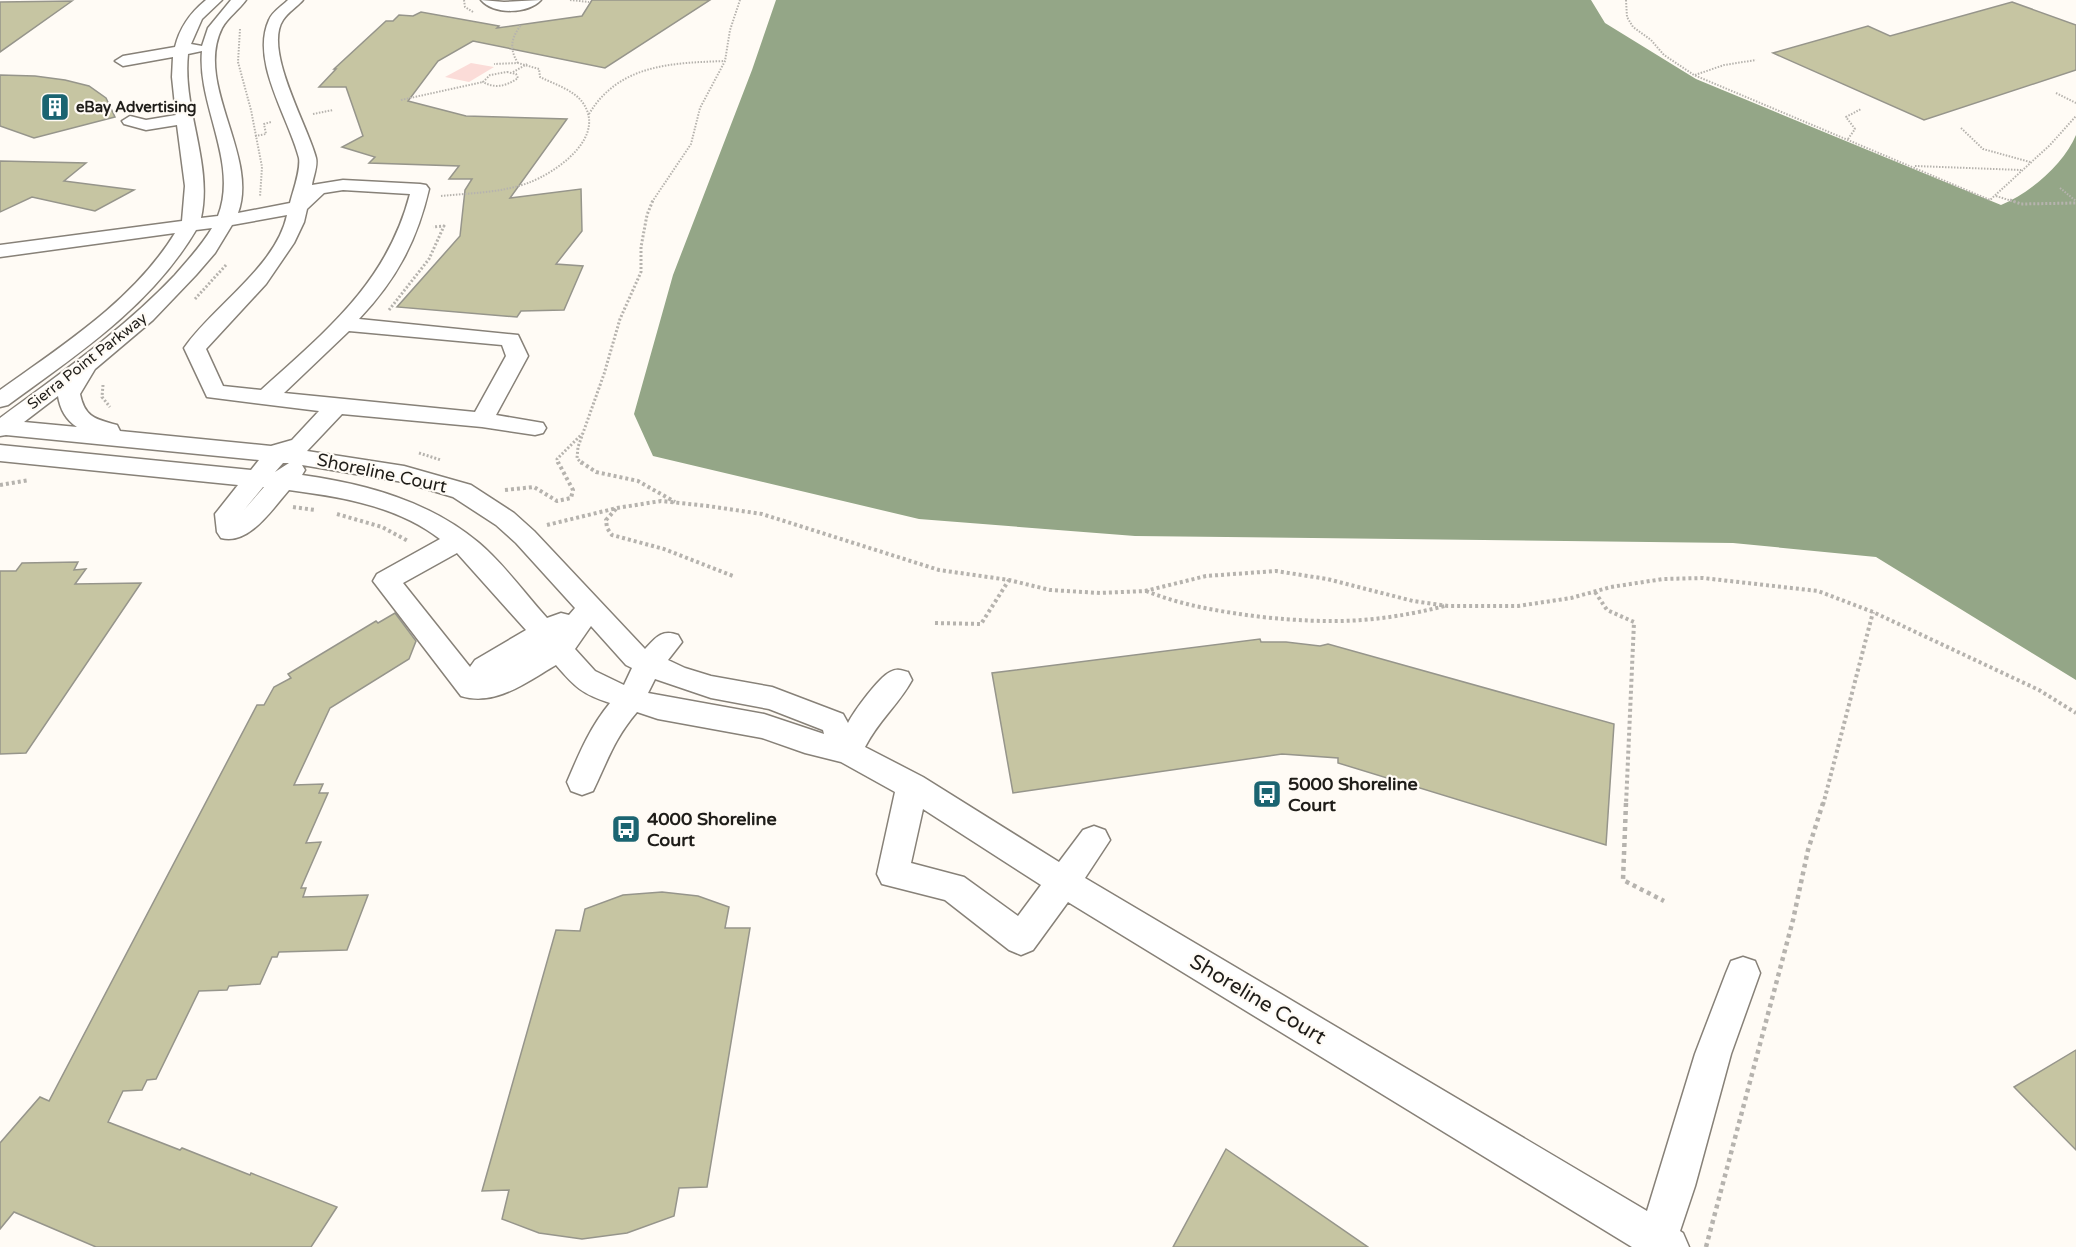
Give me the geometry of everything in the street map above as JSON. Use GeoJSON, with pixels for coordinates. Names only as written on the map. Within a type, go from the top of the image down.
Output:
{"type":"FeatureCollection","features":[{"type":"Feature","properties":{"kind":"street","name":"Sierra Point Parkway"},"geometry":{"type":"LineString","coordinates":[[0,400],[92,334],[161,267],[189,226],[194,211],[194,165],[179,71],[180,51],[185,35],[195,17],[215,0]]}},
{"type":"Feature","properties":{"kind":"street"},"geometry":{"type":"LineString","coordinates":[[123,61],[209,46],[215,29],[239,0]]}},
{"type":"Feature","properties":{"kind":"street"},"geometry":{"type":"LineString","coordinates":[[297,0],[276,19],[272,32],[271,52],[291,118],[308,160],[295,222],[285,243],[259,280],[195,348],[215,392],[483,420],[535,428]]}},
{"type":"Feature","properties":{"kind":"street"},"geometry":{"type":"LineString","coordinates":[[488,0],[494,4],[507,6],[534,0]]}},
{"type":"Feature","properties":{"kind":"street","name":"Sierra Point Parkway"},"geometry":{"type":"LineString","coordinates":[[1,428],[137,325],[171,293],[215,242],[232,203],[232,188],[230,164],[210,71],[209,46]]}},
{"type":"Feature","properties":{"kind":"street"},"geometry":{"type":"LineString","coordinates":[[130,121],[146,125],[185,119]]}},
{"type":"Feature","properties":{"kind":"street"},"geometry":{"type":"LineString","coordinates":[[0,251],[225,222],[298,207],[318,189],[344,185],[420,189],[417,213],[394,261],[360,307],[267,397]]}},
{"type":"Feature","properties":{"kind":"street"},"geometry":{"type":"LineString","coordinates":[[343,324],[511,339],[518,356],[483,420]]}},
{"type":"Feature","properties":{"kind":"street"},"geometry":{"type":"LineString","coordinates":[[0,386],[26,376],[92,334]]}},
{"type":"Feature","properties":{"kind":"street"},"geometry":{"type":"LineString","coordinates":[[97,357],[77,379],[69,394],[71,410],[79,420],[93,426],[154,440]]}},
{"type":"Feature","properties":{"kind":"street"},"geometry":{"type":"LineString","coordinates":[[301,451],[282,450],[256,477],[227,514],[231,532],[253,516],[284,481],[301,451],[336,406]]}},
{"type":"Feature","properties":{"kind":"street"},"geometry":{"type":"LineString","coordinates":[[1,428],[154,440],[277,454]]}},
{"type":"Feature","properties":{"kind":"street","name":"Shoreline Court"},"geometry":{"type":"LineString","coordinates":[[301,451],[404,474],[462,491],[505,519],[525,537],[636,657],[677,677],[711,687],[772,698],[833,722],[848,752]]}},
{"type":"Feature","properties":{"kind":"street","name":"Shoreline Court"},"geometry":{"type":"LineString","coordinates":[[0,453],[256,477],[341,489],[389,502],[437,524],[472,551],[585,679],[602,689],[631,699],[764,726],[805,741],[848,752],[912,786],[1062,881],[1660,1244]]}},
{"type":"Feature","properties":{"kind":"street"},"geometry":{"type":"LineString","coordinates":[[0,468],[24,464],[106,464]]}},
{"type":"Feature","properties":{"kind":"street"},"geometry":{"type":"LineString","coordinates":[[459,540],[386,581],[471,688],[498,685],[553,641],[590,607]]}},
{"type":"Feature","properties":{"kind":"street"},"geometry":{"type":"LineString","coordinates":[[582,782],[595,750],[610,723],[631,699],[648,664],[668,642]]}},
{"type":"Feature","properties":{"kind":"street"},"geometry":{"type":"LineString","coordinates":[[848,752],[865,719],[898,680]]}},
{"type":"Feature","properties":{"kind":"street"},"geometry":{"type":"LineString","coordinates":[[912,786],[893,874],[953,886],[1022,939],[1094,840]]}},
{"type":"Feature","properties":{"kind":"street"},"geometry":{"type":"LineString","coordinates":[[1660,1244],[1713,1054],[1743,973]]}},
{"type":"Feature","properties":{"kind":"path"},"geometry":{"type":"LineString","coordinates":[[570,0],[589,2]]}},
{"type":"Feature","properties":{"kind":"path"},"geometry":{"type":"LineString","coordinates":[[1626,0],[1627,17],[1633,27],[1651,40],[1664,55],[1694,75],[1990,200],[2050,145],[2076,116]]}},
{"type":"Feature","properties":{"kind":"path"},"geometry":{"type":"LineString","coordinates":[[676,502],[634,479],[584,469],[577,458],[620,319],[641,272],[641,248],[647,215],[655,196],[691,144],[700,108],[725,61],[738,1]]}},
{"type":"Feature","properties":{"kind":"path"},"geometry":{"type":"LineString","coordinates":[[518,63],[512,53],[512,37],[526,19]]}},
{"type":"Feature","properties":{"kind":"path"},"geometry":{"type":"LineString","coordinates":[[1694,75],[1724,65],[1756,60]]}},
{"type":"Feature","properties":{"kind":"path"},"geometry":{"type":"LineString","coordinates":[[436,196],[507,188],[539,178],[559,166],[582,144],[589,129],[589,114],[595,101],[606,90],[642,72],[682,63],[725,61]]}},
{"type":"Feature","properties":{"kind":"path"},"geometry":{"type":"LineString","coordinates":[[494,64],[518,63],[539,69],[540,77],[579,98],[589,114]]}},
{"type":"Feature","properties":{"kind":"path"},"geometry":{"type":"LineString","coordinates":[[401,100],[483,82],[490,75],[512,72],[526,64]]}},
{"type":"Feature","properties":{"kind":"path"},"geometry":{"type":"LineString","coordinates":[[483,82],[492,86],[508,84],[518,78],[512,72]]}},
{"type":"Feature","properties":{"kind":"path"},"geometry":{"type":"LineString","coordinates":[[2056,93],[2076,104]]}},
{"type":"Feature","properties":{"kind":"path"},"geometry":{"type":"LineString","coordinates":[[1848,139],[1855,129],[1846,117],[1862,109]]}},
{"type":"Feature","properties":{"kind":"path"},"geometry":{"type":"LineString","coordinates":[[303,116],[333,110]]}},
{"type":"Feature","properties":{"kind":"path"},"geometry":{"type":"LineString","coordinates":[[255,136],[266,134],[264,124],[272,122]]}},
{"type":"Feature","properties":{"kind":"path"},"geometry":{"type":"LineString","coordinates":[[1960,128],[1970,143],[1980,149],[2030,162]]}},
{"type":"Feature","properties":{"kind":"path"},"geometry":{"type":"LineString","coordinates":[[1906,164],[1947,169],[2012,171],[2023,169]]}},
{"type":"Feature","properties":{"kind":"path"},"geometry":{"type":"LineString","coordinates":[[2060,188],[2076,202]]}},
{"type":"Feature","properties":{"kind":"path"},"geometry":{"type":"LineString","coordinates":[[1996,196],[2021,204],[2076,202]]}},
{"type":"Feature","properties":{"kind":"path"},"geometry":{"type":"LineString","coordinates":[[373,327],[429,259],[444,226],[427,227]]}},
{"type":"Feature","properties":{"kind":"path"},"geometry":{"type":"LineString","coordinates":[[504,490],[538,488],[558,502],[571,498],[573,490],[559,468],[557,459],[583,433]]}},
{"type":"Feature","properties":{"kind":"path"},"geometry":{"type":"LineString","coordinates":[[548,525],[617,508],[661,501],[676,502],[762,514],[939,570],[1009,580],[1050,590],[1100,593],[1145,591],[1206,576],[1276,572],[1327,579],[1413,601],[1448,606],[1518,606],[1595,592],[1611,586],[1663,579],[1703,578],[1818,591],[1873,612],[2039,690],[2076,712]]}},
{"type":"Feature","properties":{"kind":"path"},"geometry":{"type":"LineString","coordinates":[[291,507],[319,511]]}},
{"type":"Feature","properties":{"kind":"path"},"geometry":{"type":"LineString","coordinates":[[617,508],[606,520],[607,528],[612,535],[664,549],[733,576]]}},
{"type":"Feature","properties":{"kind":"path"},"geometry":{"type":"LineString","coordinates":[[328,512],[382,527],[413,544]]}},
{"type":"Feature","properties":{"kind":"path"},"geometry":{"type":"LineString","coordinates":[[936,622],[981,624],[1009,580]]}},
{"type":"Feature","properties":{"kind":"path"},"geometry":{"type":"LineString","coordinates":[[1145,591],[1176,604],[1225,614],[1318,622],[1358,622],[1415,614],[1448,606]]}},
{"type":"Feature","properties":{"kind":"path"},"geometry":{"type":"LineString","coordinates":[[1595,592],[1607,610],[1634,622],[1623,879],[1664,901]]}},
{"type":"Feature","properties":{"kind":"path"},"geometry":{"type":"LineString","coordinates":[[1706,1247],[1793,920],[1808,850],[1828,788],[1873,612]]}},
{"type":"Feature","properties":{"kind":"shaded area"},"geometry":{"type":"Polygon","coordinates":[[[776,0],[1591,0],[1605,23],[1696,79],[2001,205],[2023,193],[2055,167],[2071,146],[2076,135],[2076,680],[1876,557],[1733,543],[1135,536],[919,519],[653,456],[634,414],[673,275],[752,70],[776,0]]]}},
{"type":"Feature","properties":{"kind":"shaded area"},"geometry":{"type":"Polygon","coordinates":[[[471,63],[494,67],[469,82],[445,77],[471,63]]]}},
{"type":"Feature","properties":{"kind":"building"},"geometry":{"type":"Polygon","coordinates":[[[592,0],[710,0],[605,68],[473,41],[438,61],[408,101],[466,116],[567,119],[510,198],[581,189],[582,231],[556,264],[583,266],[564,310],[521,311],[517,317],[397,307],[460,236],[465,190],[472,179],[449,179],[459,166],[369,163],[375,157],[342,147],[363,136],[346,87],[319,87],[336,69],[334,69],[386,21],[393,21],[399,15],[413,16],[421,12],[499,26],[497,28],[582,16],[592,0]]]}},
{"type":"Feature","properties":{"kind":"building"},"geometry":{"type":"Polygon","coordinates":[[[72,1],[0,52],[0,2],[72,1]]]}},
{"type":"Feature","properties":{"kind":"building"},"geometry":{"type":"Polygon","coordinates":[[[2012,2],[2076,25],[2076,70],[1924,120],[1773,53],[1868,26],[1890,36],[2012,2]]]}},
{"type":"Feature","properties":{"kind":"building","name":"eBay Advertising"},"geometry":{"type":"Polygon","coordinates":[[[0,75],[35,76],[89,86],[106,98],[115,117],[34,138],[0,126],[0,75]]]}},
{"type":"Feature","properties":{"kind":"building"},"geometry":{"type":"Polygon","coordinates":[[[0,161],[86,163],[64,181],[134,190],[95,211],[32,197],[0,212],[0,161]]]}},
{"type":"Feature","properties":{"kind":"building"},"geometry":{"type":"Polygon","coordinates":[[[78,562],[74,570],[86,569],[75,584],[141,583],[26,753],[0,754],[0,571],[16,571],[22,563],[78,562]]]}},
{"type":"Feature","properties":{"kind":"building"},"geometry":{"type":"Polygon","coordinates":[[[395,613],[416,641],[409,659],[330,708],[294,785],[323,784],[319,793],[328,793],[306,843],[321,842],[301,888],[306,888],[303,897],[368,895],[347,950],[279,952],[277,957],[272,957],[260,984],[229,986],[227,990],[199,991],[156,1079],[147,1080],[142,1090],[123,1091],[108,1122],[250,1175],[251,1173],[337,1207],[311,1247],[96,1247],[14,1212],[0,1229],[0,1143],[40,1097],[49,1101],[257,705],[264,705],[274,687],[291,678],[288,674],[376,621],[378,623],[395,613]]]}},
{"type":"Feature","properties":{"kind":"building"},"geometry":{"type":"Polygon","coordinates":[[[1260,639],[1261,642],[1320,646],[1328,644],[1614,724],[1606,845],[1338,763],[1338,758],[1282,754],[1013,793],[992,673],[1260,639]]]}},
{"type":"Feature","properties":{"kind":"building"},"geometry":{"type":"Polygon","coordinates":[[[662,892],[698,896],[729,907],[725,928],[750,928],[707,1187],[679,1188],[674,1216],[627,1233],[582,1239],[539,1233],[502,1219],[509,1190],[482,1191],[556,930],[580,931],[585,909],[623,895],[662,892]]]}},
{"type":"Feature","properties":{"kind":"building"},"geometry":{"type":"Polygon","coordinates":[[[2076,1050],[2076,1150],[2014,1087],[2076,1050]]]}},
{"type":"Feature","properties":{"kind":"building"},"geometry":{"type":"Polygon","coordinates":[[[1226,1149],[1368,1247],[1173,1247],[1226,1149]]]}},
{"type":"Feature","properties":{"kind":"place","name":"eBay Advertising"},"geometry":{"type":"Point","coordinates":[55,107]}},
{"type":"Feature","properties":{"kind":"place","name":"5000 Shoreline Court"},"geometry":{"type":"Point","coordinates":[1267,794]}},
{"type":"Feature","properties":{"kind":"place","name":"4000 Shoreline Court"},"geometry":{"type":"Point","coordinates":[626,829]}}]}
